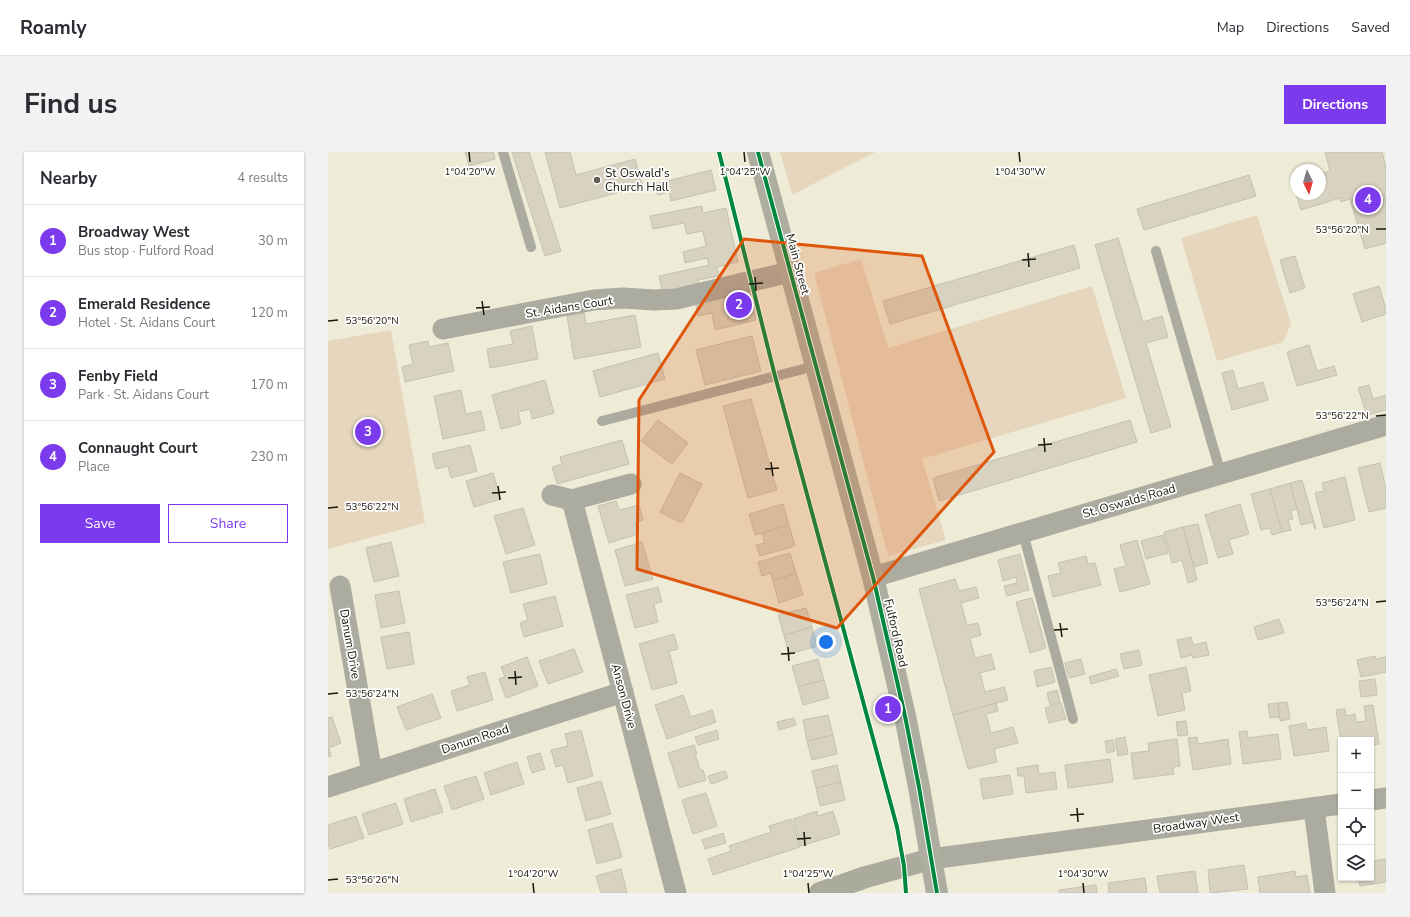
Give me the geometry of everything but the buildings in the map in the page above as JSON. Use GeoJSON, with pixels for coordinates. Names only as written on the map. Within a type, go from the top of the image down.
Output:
{"type":"FeatureCollection","features":[{"type":"Feature","properties":{"kind":"main road","name":"Main Street"},"geometry":{"type":"LineString","coordinates":[[758,152],[817,374]]}},
{"type":"Feature","properties":{"kind":"main road","name":"Fulford Road"},"geometry":{"type":"LineString","coordinates":[[817,374],[873,578],[905,716],[937,893]]}},
{"type":"Feature","properties":{"kind":"street","name":"St. Aidans Court"},"geometry":{"type":"LineString","coordinates":[[443,329],[594,300],[623,298],[654,300],[676,299],[790,272]]}},
{"type":"Feature","properties":{"kind":"street","name":"St. Oswalds Road"},"geometry":{"type":"LineString","coordinates":[[873,578],[1386,425]]}},
{"type":"Feature","properties":{"kind":"street","name":"Anson Drive"},"geometry":{"type":"LineString","coordinates":[[631,484],[562,498],[623,692],[676,893]]}},
{"type":"Feature","properties":{"kind":"street","name":"Danum Drive"},"geometry":{"type":"LineString","coordinates":[[340,586],[372,773]]}},
{"type":"Feature","properties":{"kind":"street","name":"Danum Road"},"geometry":{"type":"LineString","coordinates":[[328,787],[623,692]]}},
{"type":"Feature","properties":{"kind":"street"},"geometry":{"type":"LineString","coordinates":[[1374,800],[1386,798]]}},
{"type":"Feature","properties":{"kind":"street","name":"Broadway West"},"geometry":{"type":"LineString","coordinates":[[931,858],[1338,804]]}},
{"type":"Feature","properties":{"kind":"street"},"geometry":{"type":"LineString","coordinates":[[1314,808],[1325,893]]}},
{"type":"Feature","properties":{"kind":"street"},"geometry":{"type":"LineString","coordinates":[[820,893],[866,877],[931,858]]}},
{"type":"Feature","properties":{"kind":"lane"},"geometry":{"type":"LineString","coordinates":[[503,152],[531,247]]}},
{"type":"Feature","properties":{"kind":"lane"},"geometry":{"type":"LineString","coordinates":[[1156,251],[1221,474]]}},
{"type":"Feature","properties":{"kind":"lane"},"geometry":{"type":"LineString","coordinates":[[602,421],[817,374]]}},
{"type":"Feature","properties":{"kind":"lane"},"geometry":{"type":"LineString","coordinates":[[1023,533],[1072,719]]}},
{"type":"Feature","properties":{"kind":"highlighted area"},"geometry":{"type":"Polygon","coordinates":[[[744,239],[922,256],[994,452],[837,628],[637,569],[639,400],[744,239]]]}},
{"type":"Feature","properties":{"kind":"shaded area"},"geometry":{"type":"Polygon","coordinates":[[[780,152],[875,152],[792,195],[780,152]]]}},
{"type":"Feature","properties":{"kind":"shaded area"},"geometry":{"type":"Polygon","coordinates":[[[1257,215],[1291,324],[1283,342],[1217,361],[1181,238],[1257,215]]]}},
{"type":"Feature","properties":{"kind":"shaded area"},"geometry":{"type":"Polygon","coordinates":[[[861,259],[888,348],[1092,286],[1126,398],[922,459],[946,540],[888,556],[814,273],[861,259]]]}},
{"type":"Feature","properties":{"kind":"shaded area"},"geometry":{"type":"Polygon","coordinates":[[[391,330],[425,523],[328,549],[328,341],[391,330]]]}},
{"type":"Feature","properties":{"kind":"cycle path"},"geometry":{"type":"LineString","coordinates":[[719,152],[775,376],[897,827],[904,866],[906,893]]}},
{"type":"Feature","properties":{"kind":"cycle path"},"geometry":{"type":"LineString","coordinates":[[758,152],[873,577],[905,716],[937,893]]}},
{"type":"Feature","properties":{"kind":"place","name":"St Oswald's Church Hall"},"geometry":{"type":"Point","coordinates":[597,180]}},
{"type":"Feature","properties":{"kind":"place","name":"Connaught Court"},"geometry":{"type":"Point","coordinates":[1368,200]}},
{"type":"Feature","properties":{"kind":"place","name":"Emerald Residence"},"geometry":{"type":"Point","coordinates":[739,305]}},
{"type":"Feature","properties":{"kind":"place","name":"Fenby Field"},"geometry":{"type":"Point","coordinates":[368,432]}},
{"type":"Feature","properties":{"kind":"place","name":"Broadway West"},"geometry":{"type":"Point","coordinates":[888,709]}}]}
